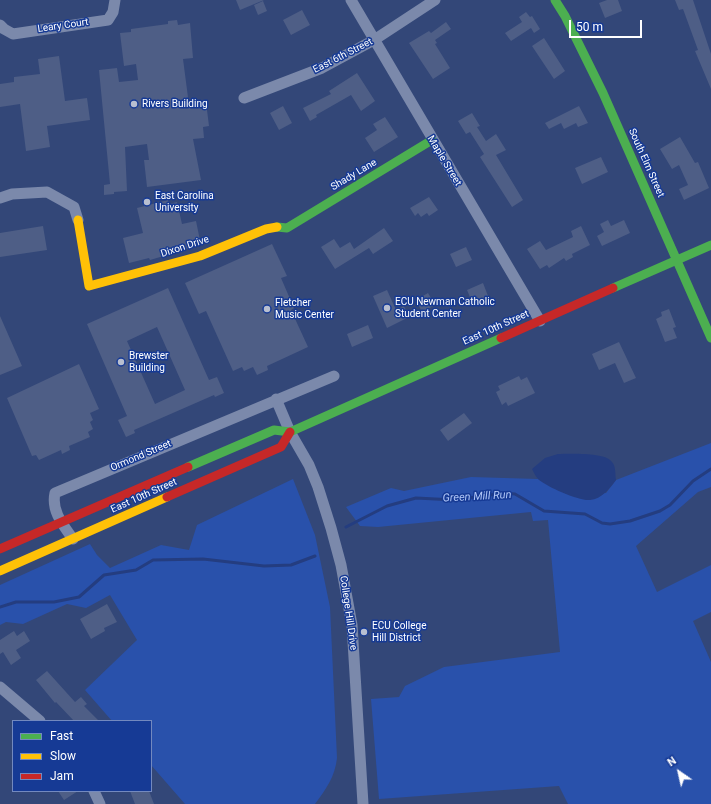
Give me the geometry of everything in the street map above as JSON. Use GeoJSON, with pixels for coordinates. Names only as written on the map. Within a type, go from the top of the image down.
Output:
{"type":"FeatureCollection","features":[{"type":"Feature","properties":{"kind":"main road","name":"South Elm Street"},"geometry":{"type":"LineString","coordinates":[[555,0],[565,16],[604,94],[711,338]]}},
{"type":"Feature","properties":{"kind":"main road","name":"Shady Lane"},"geometry":{"type":"LineString","coordinates":[[287,228],[432,140]]}},
{"type":"Feature","properties":{"kind":"main road","name":"Dixon Drive"},"geometry":{"type":"LineString","coordinates":[[78,220],[89,286],[200,256],[266,229],[274,227],[287,228]]}},
{"type":"Feature","properties":{"kind":"main road","name":"East 10th Street"},"geometry":{"type":"LineString","coordinates":[[0,549],[274,430],[290,432],[711,245]]}},
{"type":"Feature","properties":{"kind":"main road","name":"East 10th Street"},"geometry":{"type":"LineString","coordinates":[[0,571],[281,447],[290,432]]}},
{"type":"Feature","properties":{"kind":"street","name":"Leary Court"},"geometry":{"type":"LineString","coordinates":[[0,25],[13,34],[108,20],[113,12],[115,0]]}},
{"type":"Feature","properties":{"kind":"street","name":"Maple Street"},"geometry":{"type":"LineString","coordinates":[[351,0],[432,140],[540,321]]}},
{"type":"Feature","properties":{"kind":"street","name":"East 6th Street"},"geometry":{"type":"LineString","coordinates":[[244,98],[322,68],[374,40],[435,0]]}},
{"type":"Feature","properties":{"kind":"street"},"geometry":{"type":"LineString","coordinates":[[0,198],[12,194],[47,192],[74,207],[78,220]]}},
{"type":"Feature","properties":{"kind":"street","name":"Ormond Street"},"geometry":{"type":"LineString","coordinates":[[73,539],[61,522],[54,506],[55,493],[276,399],[334,376]]}},
{"type":"Feature","properties":{"kind":"street"},"geometry":{"type":"LineString","coordinates":[[276,399],[290,432]]}},
{"type":"Feature","properties":{"kind":"street","name":"College Hill Drive"},"geometry":{"type":"LineString","coordinates":[[290,432],[309,465],[321,496],[331,528],[346,592],[352,625],[363,804]]}},
{"type":"Feature","properties":{"kind":"street"},"geometry":{"type":"LineString","coordinates":[[0,687],[5,698],[38,720]]}},
{"type":"Feature","properties":{"kind":"street"},"geometry":{"type":"LineString","coordinates":[[94,792],[100,804]]}},
{"type":"Feature","properties":{"kind":"shaded area"},"geometry":{"type":"Polygon","coordinates":[[[711,443],[711,487],[698,492],[636,546],[657,592],[711,565],[711,612],[693,621],[711,662],[711,804],[568,804],[559,786],[379,799],[371,699],[399,697],[405,686],[444,667],[560,652],[548,520],[533,521],[531,512],[378,527],[360,526],[346,507],[391,488],[404,491],[471,477],[538,479],[567,494],[606,493],[616,480],[711,443]]]}},
{"type":"Feature","properties":{"kind":"shaded area"},"geometry":{"type":"Polygon","coordinates":[[[558,454],[587,454],[608,459],[614,466],[616,480],[602,496],[590,500],[571,496],[556,490],[539,480],[532,469],[545,458],[558,454]]]}},
{"type":"Feature","properties":{"kind":"shaded area"},"geometry":{"type":"Polygon","coordinates":[[[293,479],[315,535],[330,607],[337,758],[332,777],[315,804],[185,804],[152,766],[152,720],[111,720],[85,690],[137,640],[110,595],[86,608],[67,604],[23,624],[6,622],[0,625],[0,585],[90,544],[97,555],[110,568],[161,545],[189,550],[197,525],[293,479]]]}},
{"type":"Feature","properties":{"kind":"building"},"geometry":{"type":"Polygon","coordinates":[[[236,0],[264,0],[240,10],[236,0]]]}},
{"type":"Feature","properties":{"kind":"building"},"geometry":{"type":"Polygon","coordinates":[[[607,0],[618,0],[622,11],[605,18],[599,3],[607,0]]]}},
{"type":"Feature","properties":{"kind":"building"},"geometry":{"type":"Polygon","coordinates":[[[675,0],[693,0],[711,54],[711,89],[695,51],[698,50],[683,9],[679,10],[675,0]]]}},
{"type":"Feature","properties":{"kind":"building"},"geometry":{"type":"Polygon","coordinates":[[[263,1],[267,11],[258,15],[254,5],[263,1]]]}},
{"type":"Feature","properties":{"kind":"building"},"geometry":{"type":"Polygon","coordinates":[[[302,10],[310,25],[291,35],[283,20],[302,10]]]}},
{"type":"Feature","properties":{"kind":"building"},"geometry":{"type":"Polygon","coordinates":[[[526,12],[530,17],[532,16],[540,29],[534,33],[531,28],[511,41],[505,33],[522,22],[519,17],[526,12]]]}},
{"type":"Feature","properties":{"kind":"building","name":"Rivers Building"},"geometry":{"type":"Polygon","coordinates":[[[177,20],[178,25],[190,23],[193,58],[183,59],[189,105],[206,102],[209,126],[203,127],[204,138],[193,139],[201,180],[147,187],[144,160],[149,160],[147,144],[125,147],[127,191],[114,192],[114,194],[104,195],[104,185],[110,184],[99,70],[117,68],[119,82],[138,80],[136,64],[124,66],[120,33],[131,32],[131,29],[168,24],[168,21],[177,20]]]}},
{"type":"Feature","properties":{"kind":"building"},"geometry":{"type":"Polygon","coordinates":[[[446,22],[451,29],[435,40],[437,43],[435,44],[450,68],[433,79],[409,43],[429,31],[431,33],[446,22]]]}},
{"type":"Feature","properties":{"kind":"building"},"geometry":{"type":"Polygon","coordinates":[[[544,38],[565,71],[554,79],[532,46],[544,38]]]}},
{"type":"Feature","properties":{"kind":"building"},"geometry":{"type":"Polygon","coordinates":[[[59,56],[65,101],[87,98],[90,120],[47,126],[50,147],[26,151],[20,104],[0,107],[0,84],[14,82],[14,77],[40,74],[38,59],[59,56]]]}},
{"type":"Feature","properties":{"kind":"building"},"geometry":{"type":"Polygon","coordinates":[[[357,73],[375,101],[361,111],[351,95],[316,115],[317,117],[310,121],[303,108],[331,94],[329,91],[357,73]]]}},
{"type":"Feature","properties":{"kind":"building"},"geometry":{"type":"Polygon","coordinates":[[[283,106],[292,123],[279,130],[270,113],[283,106]]]}},
{"type":"Feature","properties":{"kind":"building"},"geometry":{"type":"Polygon","coordinates":[[[579,106],[588,123],[578,127],[576,123],[564,129],[561,123],[549,129],[545,123],[579,106]]]}},
{"type":"Feature","properties":{"kind":"building"},"geometry":{"type":"Polygon","coordinates":[[[472,113],[480,126],[477,127],[486,141],[496,134],[506,150],[496,155],[523,200],[512,207],[480,157],[484,154],[470,132],[466,134],[458,121],[472,113]]]}},
{"type":"Feature","properties":{"kind":"building"},"geometry":{"type":"Polygon","coordinates":[[[385,117],[398,137],[374,152],[365,138],[377,130],[373,124],[385,117]]]}},
{"type":"Feature","properties":{"kind":"building"},"geometry":{"type":"Polygon","coordinates":[[[680,137],[695,163],[698,162],[709,188],[684,200],[679,189],[688,185],[679,165],[672,169],[660,149],[680,137]]]}},
{"type":"Feature","properties":{"kind":"building"},"geometry":{"type":"Polygon","coordinates":[[[601,157],[608,172],[582,184],[575,168],[601,157]]]}},
{"type":"Feature","properties":{"kind":"building"},"geometry":{"type":"Polygon","coordinates":[[[429,197],[438,210],[429,216],[427,213],[421,217],[418,213],[415,216],[410,208],[429,197]]]}},
{"type":"Feature","properties":{"kind":"building"},"geometry":{"type":"Polygon","coordinates":[[[168,200],[169,204],[177,202],[182,224],[196,221],[201,245],[150,260],[149,258],[129,263],[123,238],[143,233],[137,208],[168,200]]]}},
{"type":"Feature","properties":{"kind":"building"},"geometry":{"type":"Polygon","coordinates":[[[608,220],[611,226],[624,220],[630,233],[602,246],[597,236],[604,232],[600,224],[608,220]]]}},
{"type":"Feature","properties":{"kind":"building"},"geometry":{"type":"Polygon","coordinates":[[[43,226],[47,250],[0,257],[0,233],[43,226]]]}},
{"type":"Feature","properties":{"kind":"building"},"geometry":{"type":"Polygon","coordinates":[[[581,226],[590,245],[572,254],[573,257],[566,261],[564,258],[549,268],[547,265],[540,269],[527,249],[540,241],[546,250],[573,237],[571,231],[581,226]]]}},
{"type":"Feature","properties":{"kind":"building"},"geometry":{"type":"Polygon","coordinates":[[[384,228],[393,241],[373,254],[369,248],[335,269],[321,247],[334,239],[340,248],[350,242],[354,249],[384,228]]]}},
{"type":"Feature","properties":{"kind":"building","name":"Fletcher Music Center"},"geometry":{"type":"Polygon","coordinates":[[[272,244],[287,276],[281,278],[294,308],[291,310],[308,347],[267,366],[268,370],[257,375],[253,367],[244,371],[242,367],[233,371],[206,311],[199,314],[185,283],[272,244]]]}},
{"type":"Feature","properties":{"kind":"building"},"geometry":{"type":"Polygon","coordinates":[[[466,247],[472,260],[456,267],[450,254],[466,247]]]}},
{"type":"Feature","properties":{"kind":"building"},"geometry":{"type":"Polygon","coordinates":[[[483,283],[488,296],[472,302],[467,290],[483,283]]]}},
{"type":"Feature","properties":{"kind":"building","name":"Brewster Building"},"geometry":{"type":"Polygon","coordinates":[[[168,288],[209,380],[217,377],[224,393],[215,397],[214,395],[134,430],[135,433],[126,437],[118,420],[127,416],[87,324],[168,288]],[[157,327],[127,341],[155,404],[185,390],[157,327]]]}},
{"type":"Feature","properties":{"kind":"building","name":"ECU Newman Catholic Student Center"},"geometry":{"type":"Polygon","coordinates":[[[387,290],[396,310],[404,306],[409,317],[387,328],[373,296],[387,290]]]}},
{"type":"Feature","properties":{"kind":"building"},"geometry":{"type":"Polygon","coordinates":[[[428,293],[435,305],[422,312],[416,300],[428,293]]]}},
{"type":"Feature","properties":{"kind":"building"},"geometry":{"type":"Polygon","coordinates":[[[669,309],[676,327],[673,328],[677,338],[665,342],[656,319],[662,316],[661,312],[669,309]]]}},
{"type":"Feature","properties":{"kind":"building"},"geometry":{"type":"Polygon","coordinates":[[[0,316],[22,366],[0,375],[0,316]]]}},
{"type":"Feature","properties":{"kind":"building"},"geometry":{"type":"Polygon","coordinates":[[[368,325],[373,338],[352,347],[347,334],[368,325]]]}},
{"type":"Feature","properties":{"kind":"building"},"geometry":{"type":"Polygon","coordinates":[[[619,342],[636,378],[624,383],[615,363],[599,370],[592,354],[619,342]]]}},
{"type":"Feature","properties":{"kind":"building"},"geometry":{"type":"Polygon","coordinates":[[[79,364],[99,409],[90,413],[93,420],[90,422],[93,429],[88,432],[90,437],[69,446],[70,450],[62,454],[61,450],[39,460],[36,455],[32,456],[7,398],[79,364]]]}},
{"type":"Feature","properties":{"kind":"building"},"geometry":{"type":"Polygon","coordinates":[[[519,376],[521,380],[527,377],[535,393],[508,406],[506,402],[502,405],[496,392],[500,390],[498,386],[519,376]]]}},
{"type":"Feature","properties":{"kind":"building"},"geometry":{"type":"Polygon","coordinates":[[[464,413],[472,423],[448,441],[440,430],[464,413]]]}},
{"type":"Feature","properties":{"kind":"building"},"geometry":{"type":"Polygon","coordinates":[[[107,604],[117,622],[104,628],[105,631],[91,639],[80,619],[107,604]]]}},
{"type":"Feature","properties":{"kind":"building"},"geometry":{"type":"Polygon","coordinates":[[[14,631],[17,636],[24,631],[30,641],[16,650],[21,658],[11,665],[3,652],[0,654],[0,640],[14,631]]]}},
{"type":"Feature","properties":{"kind":"building"},"geometry":{"type":"Polygon","coordinates":[[[47,671],[75,702],[81,697],[87,704],[84,706],[98,720],[73,720],[56,702],[55,703],[36,680],[47,671]]]}},
{"type":"Feature","properties":{"kind":"building"},"geometry":{"type":"Polygon","coordinates":[[[59,792],[76,792],[64,800],[59,792]]]}},
{"type":"Feature","properties":{"kind":"building"},"geometry":{"type":"Polygon","coordinates":[[[130,792],[149,792],[154,804],[135,804],[130,792]]]}},
{"type":"Feature","properties":{"kind":"waterway","name":"Green Mill Run"},"geometry":{"type":"LineString","coordinates":[[346,527],[387,506],[416,498],[455,500],[504,493],[515,494],[544,511],[585,514],[602,523],[610,524],[630,521],[660,511],[670,505],[693,481],[711,469]]}},
{"type":"Feature","properties":{"kind":"waterway","name":"Green Mill Run"},"geometry":{"type":"LineString","coordinates":[[0,607],[16,602],[54,602],[79,597],[104,575],[136,570],[153,560],[203,559],[264,566],[291,565],[315,556]]}},
{"type":"Feature","properties":{"kind":"traffic: fast"},"geometry":{"type":"LineString","coordinates":[[555,0],[565,16],[603,93],[711,338]]}},
{"type":"Feature","properties":{"kind":"traffic: fast"},"geometry":{"type":"LineString","coordinates":[[277,227],[287,228],[432,140]]}},
{"type":"Feature","properties":{"kind":"traffic: fast"},"geometry":{"type":"LineString","coordinates":[[613,288],[711,245]]}},
{"type":"Feature","properties":{"kind":"traffic: fast"},"geometry":{"type":"LineString","coordinates":[[188,467],[274,430],[290,432],[501,338]]}},
{"type":"Feature","properties":{"kind":"traffic: slow"},"geometry":{"type":"LineString","coordinates":[[78,220],[89,286],[200,256],[266,229],[277,227]]}},
{"type":"Feature","properties":{"kind":"traffic: slow"},"geometry":{"type":"LineString","coordinates":[[0,571],[167,497]]}},
{"type":"Feature","properties":{"kind":"traffic: jam"},"geometry":{"type":"LineString","coordinates":[[501,338],[613,288]]}},
{"type":"Feature","properties":{"kind":"traffic: jam"},"geometry":{"type":"LineString","coordinates":[[167,497],[281,447],[290,432]]}},
{"type":"Feature","properties":{"kind":"traffic: jam"},"geometry":{"type":"LineString","coordinates":[[0,549],[188,467]]}},
{"type":"Feature","properties":{"kind":"place","name":"Rivers Building"},"geometry":{"type":"Point","coordinates":[134,104]}},
{"type":"Feature","properties":{"kind":"place","name":"East Carolina University"},"geometry":{"type":"Point","coordinates":[147,202]}},
{"type":"Feature","properties":{"kind":"place","name":"ECU Newman Catholic Student Center"},"geometry":{"type":"Point","coordinates":[387,308]}},
{"type":"Feature","properties":{"kind":"place","name":"Fletcher Music Center"},"geometry":{"type":"Point","coordinates":[267,309]}},
{"type":"Feature","properties":{"kind":"place","name":"Brewster Building"},"geometry":{"type":"Point","coordinates":[121,362]}},
{"type":"Feature","properties":{"kind":"place","name":"ECU College Hill District"},"geometry":{"type":"Point","coordinates":[364,632]}}]}
